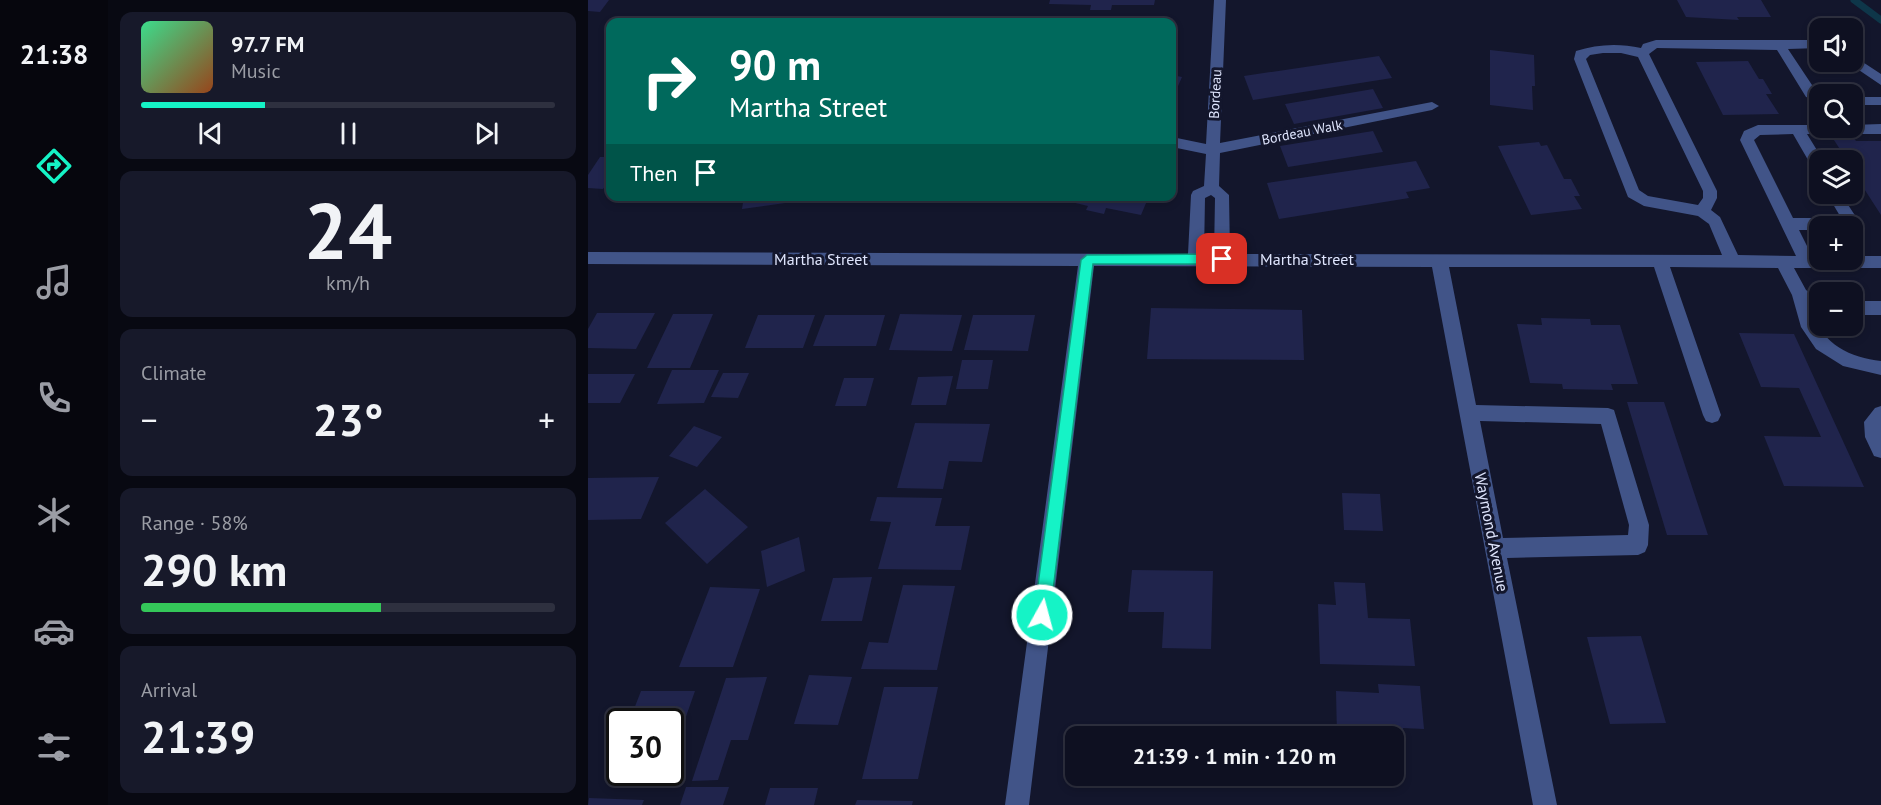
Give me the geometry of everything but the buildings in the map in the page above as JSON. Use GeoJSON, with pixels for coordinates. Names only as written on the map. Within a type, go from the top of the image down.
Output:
{"type":"FeatureCollection","features":[{"type":"Feature","properties":{"kind":"street","name":"Bordeau"},"geometry":{"type":"LineString","coordinates":[[1221,0],[1211,189],[1222,195],[1222,259]]}},
{"type":"Feature","properties":{"kind":"street"},"geometry":{"type":"LineString","coordinates":[[1643,54],[1648,47],[1656,44],[1809,44]]}},
{"type":"Feature","properties":{"kind":"street"},"geometry":{"type":"LineString","coordinates":[[1769,45],[1781,47],[1809,91]]}},
{"type":"Feature","properties":{"kind":"street"},"geometry":{"type":"LineString","coordinates":[[1702,211],[1710,198],[1710,191],[1643,54],[1630,50],[1590,50],[1581,54],[1580,59],[1634,193],[1644,201],[1702,211],[1715,221],[1732,261]]}},
{"type":"Feature","properties":{"kind":"street"},"geometry":{"type":"LineString","coordinates":[[1863,67],[1881,81]]}},
{"type":"Feature","properties":{"kind":"street"},"geometry":{"type":"LineString","coordinates":[[1863,101],[1881,101]]}},
{"type":"Feature","properties":{"kind":"street","name":"Bordeau Walk"},"geometry":{"type":"LineString","coordinates":[[1176,143],[1212,150],[1432,106]]}},
{"type":"Feature","properties":{"kind":"street"},"geometry":{"type":"LineString","coordinates":[[1807,261],[1747,140],[1749,134],[1758,130],[1881,129]]}},
{"type":"Feature","properties":{"kind":"street"},"geometry":{"type":"LineString","coordinates":[[1797,130],[1809,150]]}},
{"type":"Feature","properties":{"kind":"street"},"geometry":{"type":"LineString","coordinates":[[1196,259],[1198,195],[1211,189]]}},
{"type":"Feature","properties":{"kind":"street"},"geometry":{"type":"LineString","coordinates":[[1789,224],[1842,224],[1848,217],[1840,204]]}},
{"type":"Feature","properties":{"kind":"street","name":"Martha Street"},"geometry":{"type":"LineString","coordinates":[[588,258],[1881,262]]}},
{"type":"Feature","properties":{"kind":"street","name":"Waymond Avenue"},"geometry":{"type":"LineString","coordinates":[[1439,259],[1545,805]]}},
{"type":"Feature","properties":{"kind":"street"},"geometry":{"type":"LineString","coordinates":[[1017,805],[1087,260]]}},
{"type":"Feature","properties":{"kind":"street"},"geometry":{"type":"LineString","coordinates":[[1659,260],[1712,415]]}},
{"type":"Feature","properties":{"kind":"street"},"geometry":{"type":"LineString","coordinates":[[1782,261],[1800,295],[1809,327],[1825,348],[1846,360],[1881,368]]}},
{"type":"Feature","properties":{"kind":"street"},"geometry":{"type":"LineString","coordinates":[[1800,295],[1809,303]]}},
{"type":"Feature","properties":{"kind":"street"},"geometry":{"type":"LineString","coordinates":[[1863,308],[1881,308]]}},
{"type":"Feature","properties":{"kind":"street"},"geometry":{"type":"LineString","coordinates":[[1469,413],[1608,416],[1639,525],[1638,545],[1496,548]]}},
{"type":"Feature","properties":{"kind":"street"},"geometry":{"type":"LineString","coordinates":[[1881,414],[1873,422],[1874,437],[1881,450]]}},
{"type":"Feature","properties":{"kind":"waterway"},"geometry":{"type":"LineString","coordinates":[[1854,0],[1881,20]]}},
{"type":"Feature","properties":{"kind":"route"},"geometry":{"type":"LineString","coordinates":[[1042,615],[1087,260],[1222,259]]}}]}
